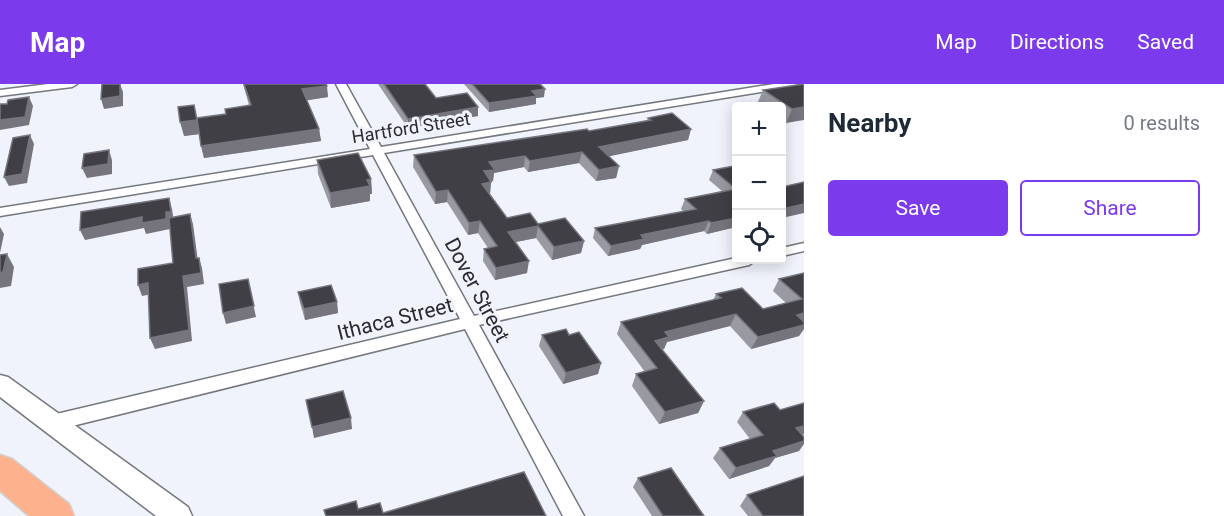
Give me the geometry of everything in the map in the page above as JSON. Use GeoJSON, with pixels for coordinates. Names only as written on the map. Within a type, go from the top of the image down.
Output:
{"type":"FeatureCollection","features":[{"type":"Feature","properties":{"kind":"highway"},"geometry":{"type":"LineString","coordinates":[[0,470],[56,516]]}},
{"type":"Feature","properties":{"kind":"main road"},"geometry":{"type":"LineString","coordinates":[[0,384],[178,516]]}},
{"type":"Feature","properties":{"kind":"street"},"geometry":{"type":"LineString","coordinates":[[0,93],[72,84]]}},
{"type":"Feature","properties":{"kind":"street","name":"Dover Street"},"geometry":{"type":"LineString","coordinates":[[341,84],[574,516]]}},
{"type":"Feature","properties":{"kind":"street","name":"Hartford Street"},"geometry":{"type":"LineString","coordinates":[[0,212],[792,84]]}},
{"type":"Feature","properties":{"kind":"street"},"geometry":{"type":"LineString","coordinates":[[786,251],[804,247]]}},
{"type":"Feature","properties":{"kind":"street","name":"Ithaca Street"},"geometry":{"type":"LineString","coordinates":[[52,423],[470,322],[732,264]]}},
{"type":"Feature","properties":{"kind":"building"},"geometry":{"type":"Polygon","coordinates":[[[102,84],[120,84],[120,96],[101,99],[102,84]]]}},
{"type":"Feature","properties":{"kind":"building"},"geometry":{"type":"Polygon","coordinates":[[[244,84],[326,84],[327,86],[302,89],[319,129],[201,146],[197,118],[226,114],[225,109],[251,105],[244,84]]]}},
{"type":"Feature","properties":{"kind":"building"},"geometry":{"type":"Polygon","coordinates":[[[384,84],[425,84],[436,98],[467,93],[478,107],[408,119],[384,84]]]}},
{"type":"Feature","properties":{"kind":"building"},"geometry":{"type":"Polygon","coordinates":[[[472,84],[540,84],[545,89],[532,91],[537,96],[489,103],[472,84]]]}},
{"type":"Feature","properties":{"kind":"building"},"geometry":{"type":"Polygon","coordinates":[[[804,84],[804,107],[792,109],[786,105],[786,102],[781,102],[763,90],[804,84]]]}},
{"type":"Feature","properties":{"kind":"building"},"geometry":{"type":"Polygon","coordinates":[[[29,97],[25,117],[0,120],[0,104],[7,104],[8,100],[29,97]]]}},
{"type":"Feature","properties":{"kind":"building"},"geometry":{"type":"Polygon","coordinates":[[[194,105],[197,120],[180,122],[178,107],[194,105]]]}},
{"type":"Feature","properties":{"kind":"building"},"geometry":{"type":"Polygon","coordinates":[[[672,113],[691,129],[599,147],[619,166],[599,170],[582,152],[530,161],[525,156],[489,162],[495,170],[484,171],[491,182],[482,184],[507,218],[530,213],[538,224],[565,218],[584,241],[554,247],[538,226],[508,232],[529,261],[496,268],[484,249],[497,246],[480,221],[469,223],[448,190],[436,192],[414,155],[587,129],[589,131],[651,120],[648,118],[672,113]]]}},
{"type":"Feature","properties":{"kind":"building"},"geometry":{"type":"Polygon","coordinates":[[[30,135],[22,174],[4,177],[13,138],[30,135]]]}},
{"type":"Feature","properties":{"kind":"building"},"geometry":{"type":"Polygon","coordinates":[[[109,150],[108,164],[82,168],[84,154],[109,150]]]}},
{"type":"Feature","properties":{"kind":"building"},"geometry":{"type":"Polygon","coordinates":[[[358,153],[371,179],[367,180],[370,186],[330,193],[317,160],[358,153]]]}},
{"type":"Feature","properties":{"kind":"building"},"geometry":{"type":"Polygon","coordinates":[[[732,166],[732,186],[713,170],[732,166]]]}},
{"type":"Feature","properties":{"kind":"building"},"geometry":{"type":"Polygon","coordinates":[[[804,182],[804,204],[786,208],[786,186],[804,182]]]}},
{"type":"Feature","properties":{"kind":"building"},"geometry":{"type":"Polygon","coordinates":[[[732,190],[732,219],[711,223],[709,221],[641,235],[644,239],[611,246],[595,228],[696,209],[685,199],[732,190]]]}},
{"type":"Feature","properties":{"kind":"building"},"geometry":{"type":"Polygon","coordinates":[[[169,198],[171,212],[166,212],[166,219],[142,223],[142,217],[80,230],[81,212],[169,198]]]}},
{"type":"Feature","properties":{"kind":"building"},"geometry":{"type":"Polygon","coordinates":[[[190,214],[196,258],[199,258],[201,273],[183,276],[189,330],[150,338],[148,283],[138,285],[138,269],[173,263],[169,218],[190,214]]]}},
{"type":"Feature","properties":{"kind":"building"},"geometry":{"type":"Polygon","coordinates":[[[7,254],[3,272],[0,273],[0,255],[7,254]]]}},
{"type":"Feature","properties":{"kind":"building"},"geometry":{"type":"Polygon","coordinates":[[[804,273],[804,313],[797,315],[804,325],[758,337],[736,314],[665,332],[669,337],[655,341],[704,401],[665,412],[636,374],[657,368],[621,322],[721,298],[716,294],[742,288],[763,309],[802,299],[779,279],[804,273]]]}},
{"type":"Feature","properties":{"kind":"building"},"geometry":{"type":"Polygon","coordinates":[[[248,279],[254,306],[223,313],[219,284],[248,279]]]}},
{"type":"Feature","properties":{"kind":"building"},"geometry":{"type":"Polygon","coordinates":[[[331,285],[337,302],[304,309],[298,292],[331,285]]]}},
{"type":"Feature","properties":{"kind":"building"},"geometry":{"type":"Polygon","coordinates":[[[566,329],[569,335],[579,332],[601,363],[566,373],[542,335],[566,329]]]}},
{"type":"Feature","properties":{"kind":"building"},"geometry":{"type":"Polygon","coordinates":[[[343,391],[351,418],[312,427],[306,400],[343,391]]]}},
{"type":"Feature","properties":{"kind":"building"},"geometry":{"type":"Polygon","coordinates":[[[774,403],[780,410],[804,403],[804,426],[796,428],[804,437],[804,441],[773,451],[777,456],[736,468],[720,448],[763,435],[743,412],[774,403]]]}},
{"type":"Feature","properties":{"kind":"building"},"geometry":{"type":"Polygon","coordinates":[[[671,468],[704,516],[663,516],[638,478],[671,468]]]}},
{"type":"Feature","properties":{"kind":"building"},"geometry":{"type":"Polygon","coordinates":[[[524,472],[546,516],[326,516],[324,510],[356,501],[358,509],[380,503],[383,513],[524,472]]]}},
{"type":"Feature","properties":{"kind":"building"},"geometry":{"type":"Polygon","coordinates":[[[804,476],[804,516],[763,516],[747,495],[804,476]]]}}]}
